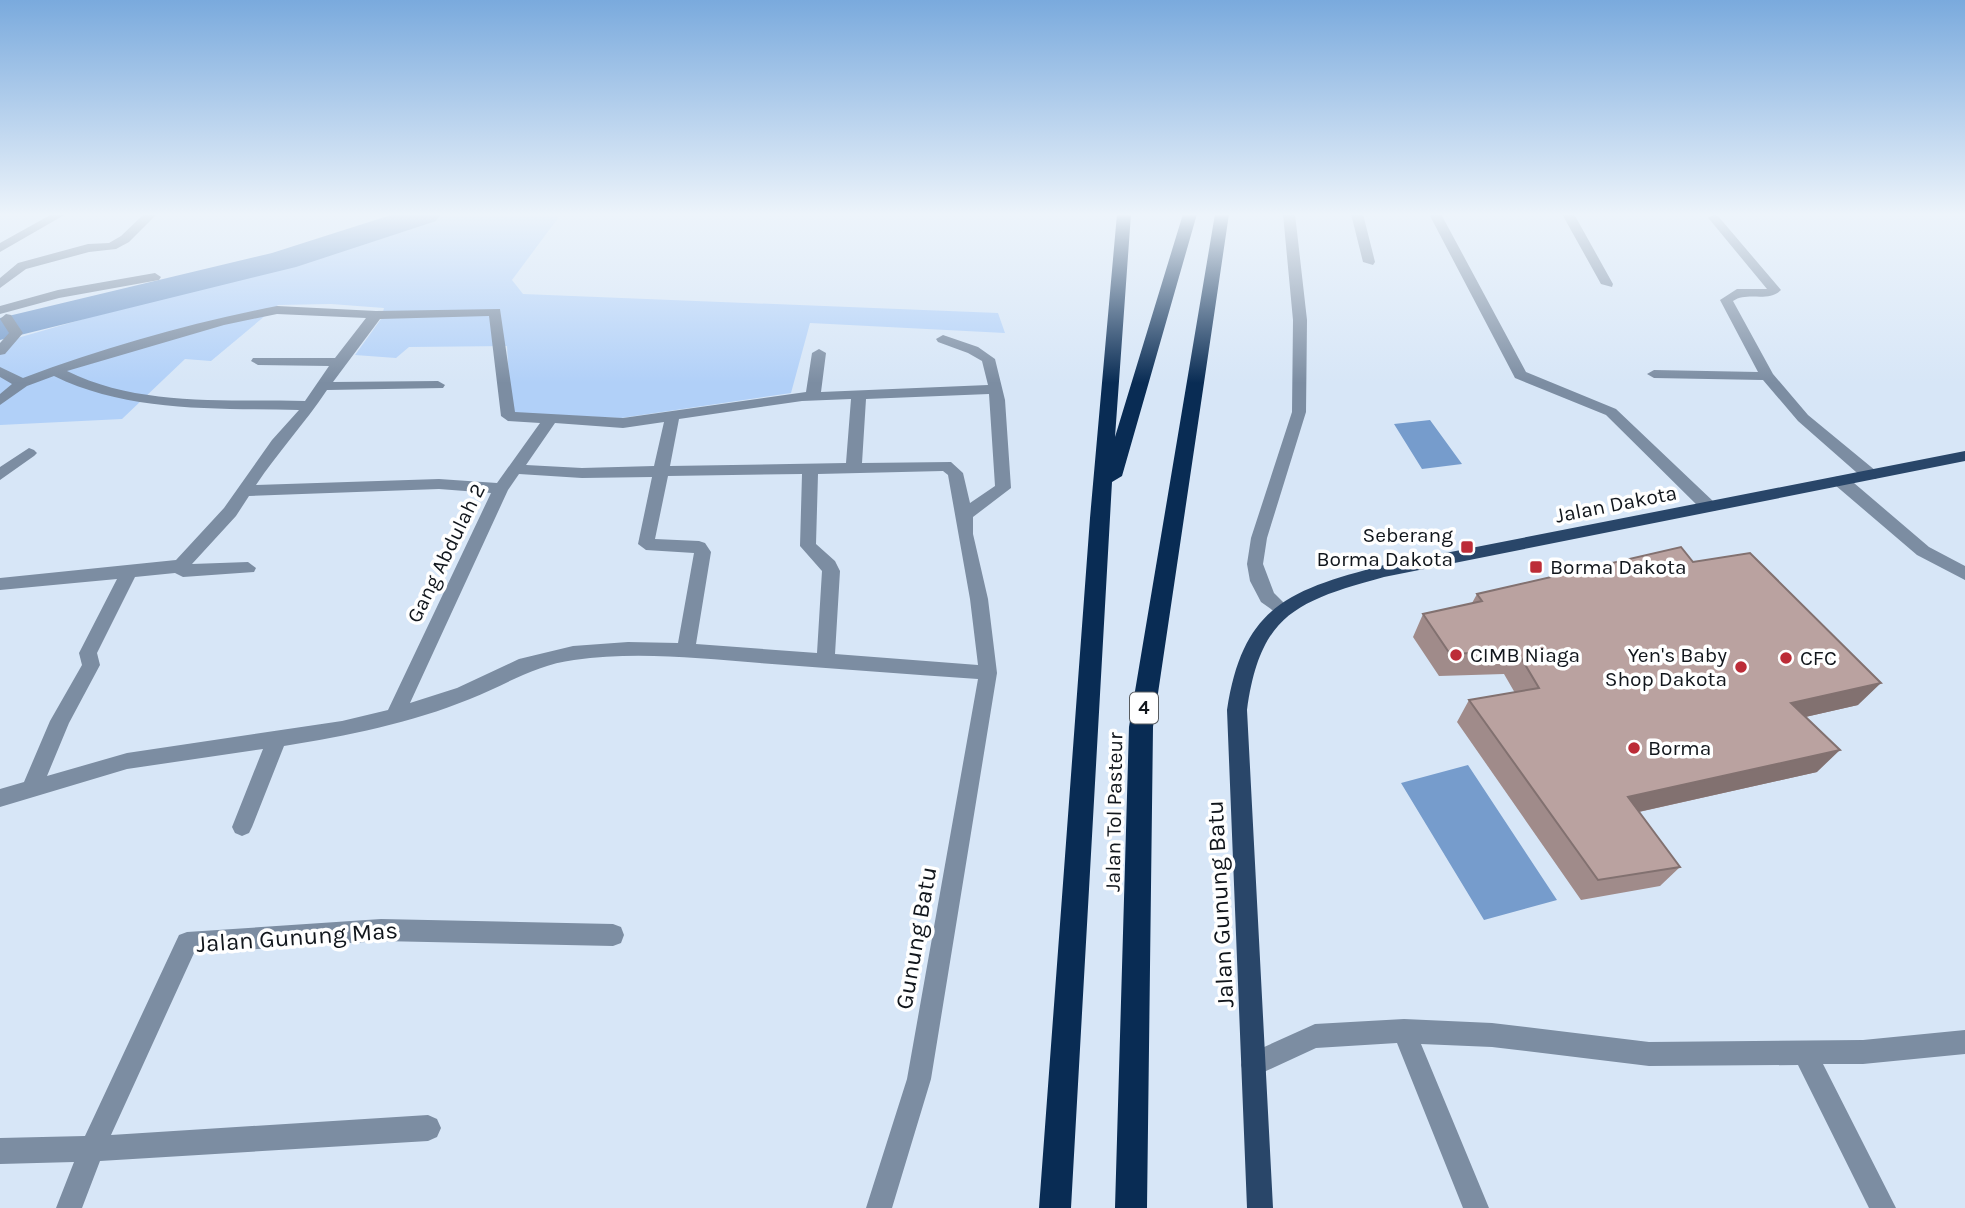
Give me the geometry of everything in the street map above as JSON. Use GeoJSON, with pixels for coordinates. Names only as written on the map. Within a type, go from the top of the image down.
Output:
{"type":"FeatureCollection","features":[{"type":"Feature","properties":{"kind":"highway","name":"Jalan Tol Pasteur"},"geometry":{"type":"LineString","coordinates":[[1055,1208],[1100,518],[1120,270]]}},
{"type":"Feature","properties":{"kind":"highway"},"geometry":{"type":"LineString","coordinates":[[1100,518],[1173,270]]}},
{"type":"Feature","properties":{"kind":"highway","name":"Jalan Tol Pasteur"},"geometry":{"type":"LineString","coordinates":[[1131,1208],[1141,727],[1213,270]]}},
{"type":"Feature","properties":{"kind":"main road","name":"Jalan Dakota"},"geometry":{"type":"LineString","coordinates":[[1282,611],[1309,595],[1384,571],[1965,456]]}},
{"type":"Feature","properties":{"kind":"main road","name":"Jalan Gunung Batu"},"geometry":{"type":"LineString","coordinates":[[1260,1208],[1237,710],[1239,678],[1248,652],[1261,629],[1282,611]]}},
{"type":"Feature","properties":{"kind":"street"},"geometry":{"type":"LineString","coordinates":[[0,284],[17,270]]}},
{"type":"Feature","properties":{"kind":"street"},"geometry":{"type":"LineString","coordinates":[[1282,611],[1268,597],[1259,581],[1255,564],[1259,538],[1299,412],[1300,320],[1295,270]]}},
{"type":"Feature","properties":{"kind":"street"},"geometry":{"type":"LineString","coordinates":[[1465,270],[1520,375],[1611,412],[1709,507]]}},
{"type":"Feature","properties":{"kind":"street"},"geometry":{"type":"LineString","coordinates":[[1599,270],[1607,284]]}},
{"type":"Feature","properties":{"kind":"street"},"geometry":{"type":"LineString","coordinates":[[1758,270],[1775,290],[1770,293],[1737,293],[1726,300],[1767,376],[1803,418],[1870,475]]}},
{"type":"Feature","properties":{"kind":"street"},"geometry":{"type":"LineString","coordinates":[[0,296],[155,277]]}},
{"type":"Feature","properties":{"kind":"street"},"geometry":{"type":"LineString","coordinates":[[0,351],[16,333],[3,314],[95,286]]}},
{"type":"Feature","properties":{"kind":"street"},"geometry":{"type":"LineString","coordinates":[[0,401],[22,383],[55,370],[222,321],[277,310],[376,315],[495,313],[508,416],[623,423],[813,396],[996,389]]}},
{"type":"Feature","properties":{"kind":"street"},"geometry":{"type":"LineString","coordinates":[[0,584],[181,566],[245,491],[277,443],[376,315]]}},
{"type":"Feature","properties":{"kind":"street"},"geometry":{"type":"LineString","coordinates":[[943,339],[984,355],[990,362],[996,389],[1003,488],[965,515]]}},
{"type":"Feature","properties":{"kind":"street"},"geometry":{"type":"LineString","coordinates":[[813,396],[819,353]]}},
{"type":"Feature","properties":{"kind":"street"},"geometry":{"type":"LineString","coordinates":[[258,361],[339,362]]}},
{"type":"Feature","properties":{"kind":"street"},"geometry":{"type":"LineString","coordinates":[[55,370],[73,383],[152,398],[308,406]]}},
{"type":"Feature","properties":{"kind":"street"},"geometry":{"type":"LineString","coordinates":[[0,371],[22,383]]}},
{"type":"Feature","properties":{"kind":"street"},"geometry":{"type":"LineString","coordinates":[[1654,374],[1767,376]]}},
{"type":"Feature","properties":{"kind":"street"},"geometry":{"type":"LineString","coordinates":[[322,386],[438,385]]}},
{"type":"Feature","properties":{"kind":"street"},"geometry":{"type":"LineString","coordinates":[[854,466],[859,394]]}},
{"type":"Feature","properties":{"kind":"street"},"geometry":{"type":"LineString","coordinates":[[672,416],[647,542],[648,546],[699,547],[703,552],[686,650]]}},
{"type":"Feature","properties":{"kind":"street","name":"Gang Abdulah 2"},"geometry":{"type":"LineString","coordinates":[[395,716],[472,545],[501,489],[551,418]]}},
{"type":"Feature","properties":{"kind":"street"},"geometry":{"type":"LineString","coordinates":[[0,475],[29,453]]}},
{"type":"Feature","properties":{"kind":"street","name":"Gunung Batu"},"geometry":{"type":"LineString","coordinates":[[516,469],[582,472],[946,466],[955,473],[979,599],[988,673],[919,1079],[878,1208]]}},
{"type":"Feature","properties":{"kind":"street"},"geometry":{"type":"LineString","coordinates":[[810,468],[808,546],[829,565],[831,571],[826,660]]}},
{"type":"Feature","properties":{"kind":"street"},"geometry":{"type":"LineString","coordinates":[[1841,481],[1923,551],[1965,574]]}},
{"type":"Feature","properties":{"kind":"street"},"geometry":{"type":"LineString","coordinates":[[245,491],[439,484],[501,489]]}},
{"type":"Feature","properties":{"kind":"street"},"geometry":{"type":"LineString","coordinates":[[181,566],[183,571],[248,568]]}},
{"type":"Feature","properties":{"kind":"street"},"geometry":{"type":"LineString","coordinates":[[32,788],[60,720],[91,665],[88,653],[129,572]]}},
{"type":"Feature","properties":{"kind":"street"},"geometry":{"type":"LineString","coordinates":[[0,799],[127,761],[342,729],[395,716],[463,694],[526,664],[557,656],[628,649],[686,650],[988,673]]}},
{"type":"Feature","properties":{"kind":"street"},"geometry":{"type":"LineString","coordinates":[[242,827],[278,737]]}},
{"type":"Feature","properties":{"kind":"street","name":"Jalan Gunung Mas"},"geometry":{"type":"LineString","coordinates":[[69,1208],[92,1149],[187,943],[381,930],[613,935]]}},
{"type":"Feature","properties":{"kind":"street"},"geometry":{"type":"LineString","coordinates":[[1404,1031],[1476,1208]]}},
{"type":"Feature","properties":{"kind":"street"},"geometry":{"type":"LineString","coordinates":[[1253,1065],[1315,1036],[1404,1031],[1492,1035],[1649,1054],[1805,1054],[1965,1042]]}},
{"type":"Feature","properties":{"kind":"street"},"geometry":{"type":"LineString","coordinates":[[1805,1054],[1884,1208]]}},
{"type":"Feature","properties":{"kind":"street"},"geometry":{"type":"LineString","coordinates":[[0,1151],[92,1149],[428,1128]]}},
{"type":"Feature","properties":{"kind":"shaded area"},"geometry":{"type":"Polygon","coordinates":[[[253,270],[519,270],[512,280],[523,294],[998,313],[1005,333],[810,323],[791,393],[621,418],[511,413],[507,346],[409,347],[396,358],[355,355],[381,319],[384,308],[331,304],[278,305],[211,361],[185,359],[122,419],[0,425],[0,343],[253,270]]]}},
{"type":"Feature","properties":{"kind":"shaded area"},"geometry":{"type":"Polygon","coordinates":[[[1430,420],[1462,464],[1422,469],[1394,424],[1430,420]]]}},
{"type":"Feature","properties":{"kind":"shaded area"},"geometry":{"type":"Polygon","coordinates":[[[1468,765],[1557,900],[1484,920],[1401,783],[1468,765]]]}},
{"type":"Feature","properties":{"kind":"building","name":"Borma"},"geometry":{"type":"Polygon","coordinates":[[[1681,547],[1693,562],[1750,553],[1881,683],[1791,703],[1840,750],[1628,797],[1680,867],[1598,880],[1469,700],[1539,688],[1517,651],[1450,654],[1423,614],[1482,601],[1477,594],[1681,547]]]}},
{"type":"Feature","properties":{"kind":"waterway"},"geometry":{"type":"LineString","coordinates":[[0,329],[49,315],[96,308],[243,270]]}},
{"type":"Feature","properties":{"kind":"place","name":"Seberang Borma Dakota"},"geometry":{"type":"Point","coordinates":[1467,547]}},
{"type":"Feature","properties":{"kind":"place","name":"Borma Dakota"},"geometry":{"type":"Point","coordinates":[1536,567]}},
{"type":"Feature","properties":{"kind":"place","name":"CIMB Niaga"},"geometry":{"type":"Point","coordinates":[1456,655]}},
{"type":"Feature","properties":{"kind":"place","name":"CFC"},"geometry":{"type":"Point","coordinates":[1786,658]}},
{"type":"Feature","properties":{"kind":"place","name":"Yen's Baby Shop Dakota"},"geometry":{"type":"Point","coordinates":[1741,667]}},
{"type":"Feature","properties":{"kind":"place","name":"Borma"},"geometry":{"type":"Point","coordinates":[1634,748]}}]}
